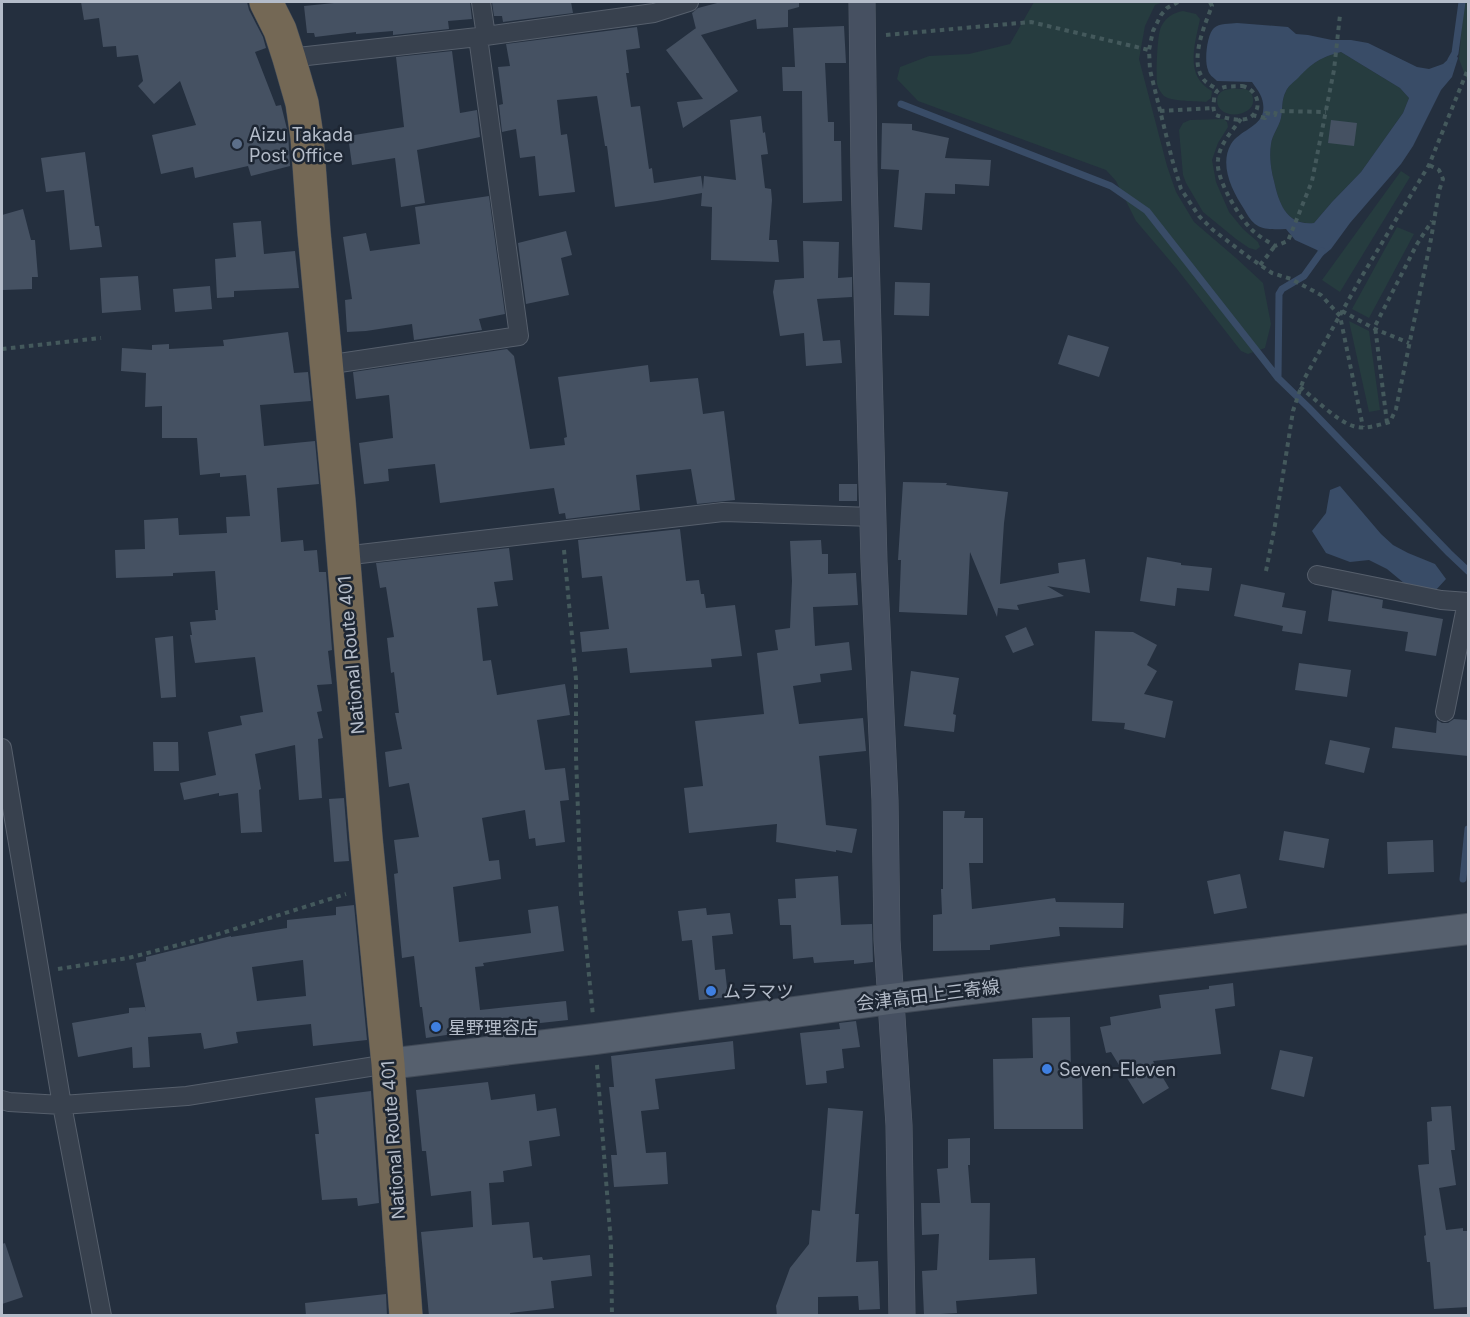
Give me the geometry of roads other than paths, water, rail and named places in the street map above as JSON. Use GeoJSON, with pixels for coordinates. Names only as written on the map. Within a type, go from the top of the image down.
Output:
{"type":"FeatureCollection","features":[{"type":"Feature","properties":{"kind":"highway","name":"National Route 401"},"geometry":{"type":"LineString","coordinates":[[266,2],[280,30],[289,58],[302,104],[307,137],[365,827],[388,1064],[406,1316]]}},
{"type":"Feature","properties":{"kind":"main road","name":"会津高田上三寄線"},"geometry":{"type":"LineString","coordinates":[[388,1064],[890,999],[1468,929]]}},
{"type":"Feature","properties":{"kind":"street"},"geometry":{"type":"LineString","coordinates":[[326,365],[519,336],[482,37],[481,2]]}},
{"type":"Feature","properties":{"kind":"street"},"geometry":{"type":"LineString","coordinates":[[289,58],[482,37],[654,13],[689,2]]}},
{"type":"Feature","properties":{"kind":"street"},"geometry":{"type":"LineString","coordinates":[[862,2],[873,517],[885,800],[887,940],[899,1125],[902,1316]]}},
{"type":"Feature","properties":{"kind":"street"},"geometry":{"type":"LineString","coordinates":[[343,556],[723,512],[873,517]]}},
{"type":"Feature","properties":{"kind":"street"},"geometry":{"type":"LineString","coordinates":[[1317,575],[1441,600],[1468,602],[1445,712]]}},
{"type":"Feature","properties":{"kind":"street"},"geometry":{"type":"LineString","coordinates":[[2,748],[62,1106],[102,1316]]}},
{"type":"Feature","properties":{"kind":"street"},"geometry":{"type":"LineString","coordinates":[[2,1100],[62,1106],[187,1096],[388,1064]]}},
{"type":"Feature","properties":{"kind":"water"},"geometry":{"type":"Polygon","coordinates":[[[1237,23],[1288,27],[1296,34],[1368,43],[1417,67],[1429,69],[1443,64],[1455,53],[1458,58],[1452,77],[1441,90],[1413,146],[1401,164],[1350,223],[1331,249],[1320,258],[1315,258],[1319,252],[1317,250],[1295,240],[1286,229],[1266,229],[1255,224],[1247,215],[1231,186],[1226,160],[1231,144],[1258,122],[1263,112],[1263,103],[1252,82],[1217,81],[1211,76],[1206,54],[1214,28],[1219,25],[1237,23]],[[1341,52],[1317,61],[1288,87],[1283,98],[1280,121],[1272,141],[1270,158],[1279,198],[1291,217],[1297,221],[1314,223],[1361,172],[1403,113],[1409,98],[1400,88],[1341,52]]]}},
{"type":"Feature","properties":{"kind":"water"},"geometry":{"type":"Polygon","coordinates":[[[1340,486],[1393,545],[1435,564],[1446,579],[1435,591],[1410,588],[1387,569],[1369,560],[1350,562],[1326,553],[1312,531],[1326,513],[1330,490],[1340,486]]]}},
{"type":"Feature","properties":{"kind":"waterway"},"geometry":{"type":"LineString","coordinates":[[1451,60],[1455,53],[1462,2]]}},
{"type":"Feature","properties":{"kind":"waterway"},"geometry":{"type":"LineString","coordinates":[[901,104],[1111,186],[1147,211],[1278,378],[1468,571]]}},
{"type":"Feature","properties":{"kind":"waterway"},"geometry":{"type":"LineString","coordinates":[[1278,378],[1279,294],[1282,289],[1304,276],[1322,251]]}},
{"type":"Feature","properties":{"kind":"waterway"},"geometry":{"type":"LineString","coordinates":[[1463,879],[1468,829]]}},
{"type":"Feature","properties":{"kind":"place","name":"Aizu Takada Post Office"},"geometry":{"type":"Point","coordinates":[237,144]}},
{"type":"Feature","properties":{"kind":"place","name":"ムラマツ"},"geometry":{"type":"Point","coordinates":[711,991]}},
{"type":"Feature","properties":{"kind":"place","name":"星野理容店"},"geometry":{"type":"Point","coordinates":[436,1027]}},
{"type":"Feature","properties":{"kind":"place","name":"Seven-Eleven"},"geometry":{"type":"Point","coordinates":[1047,1069]}}]}
